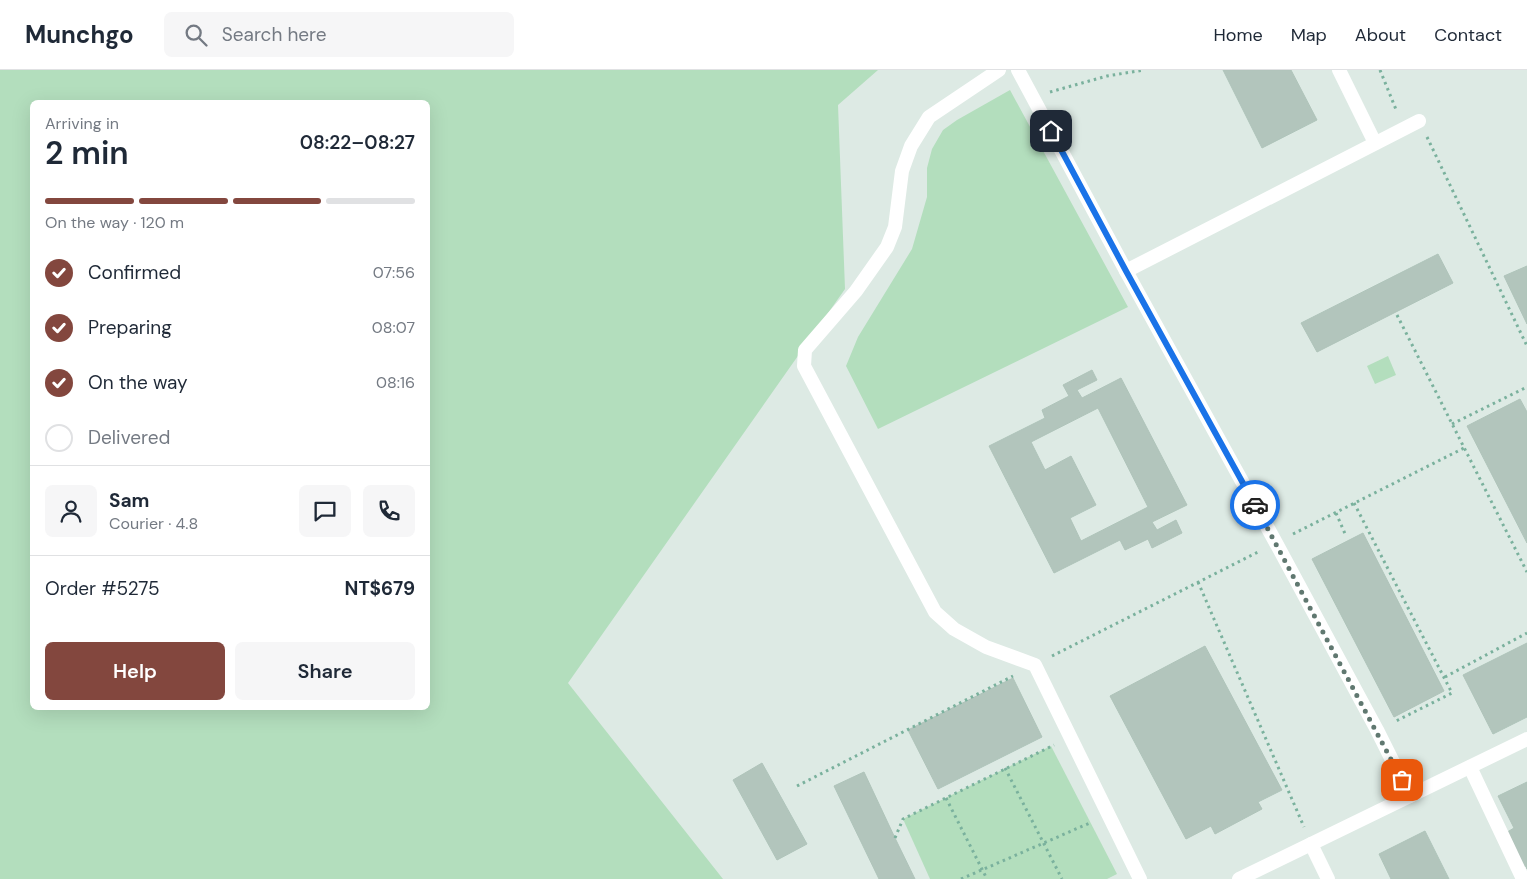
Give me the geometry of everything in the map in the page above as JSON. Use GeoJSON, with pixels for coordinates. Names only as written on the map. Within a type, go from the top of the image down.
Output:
{"type":"FeatureCollection","features":[{"type":"Feature","properties":{"kind":"lane"},"geometry":{"type":"LineString","coordinates":[[999,70],[929,116],[911,146],[902,171],[894,228],[887,247],[856,291],[805,350],[804,366],[934,612],[954,629],[986,647],[1035,665],[1140,879]]}},
{"type":"Feature","properties":{"kind":"lane"},"geometry":{"type":"LineString","coordinates":[[1018,70],[1377,730],[1410,796]]}},
{"type":"Feature","properties":{"kind":"lane"},"geometry":{"type":"LineString","coordinates":[[1339,70],[1375,143]]}},
{"type":"Feature","properties":{"kind":"lane"},"geometry":{"type":"LineString","coordinates":[[1126,271],[1419,121]]}},
{"type":"Feature","properties":{"kind":"lane"},"geometry":{"type":"LineString","coordinates":[[1239,879],[1527,739]]}},
{"type":"Feature","properties":{"kind":"lane"},"geometry":{"type":"LineString","coordinates":[[1470,767],[1523,879]]}},
{"type":"Feature","properties":{"kind":"lane"},"geometry":{"type":"LineString","coordinates":[[1311,844],[1328,879]]}},
{"type":"Feature","properties":{"kind":"path"},"geometry":{"type":"LineString","coordinates":[[1032,96],[1064,90],[1107,76],[1144,70]]}},
{"type":"Feature","properties":{"kind":"path"},"geometry":{"type":"LineString","coordinates":[[1380,70],[1404,129]]}},
{"type":"Feature","properties":{"kind":"path"},"geometry":{"type":"LineString","coordinates":[[1419,121],[1527,346]]}},
{"type":"Feature","properties":{"kind":"path"},"geometry":{"type":"LineString","coordinates":[[1397,315],[1527,572]]}},
{"type":"Feature","properties":{"kind":"path"},"geometry":{"type":"LineString","coordinates":[[1452,424],[1527,387]]}},
{"type":"Feature","properties":{"kind":"path"},"geometry":{"type":"LineString","coordinates":[[797,786],[1464,448]]}},
{"type":"Feature","properties":{"kind":"path"},"geometry":{"type":"LineString","coordinates":[[1354,503],[1452,693],[1392,723]]}},
{"type":"Feature","properties":{"kind":"path"},"geometry":{"type":"LineString","coordinates":[[1336,513],[1346,536]]}},
{"type":"Feature","properties":{"kind":"path"},"geometry":{"type":"LineString","coordinates":[[1198,582],[1311,844]]}},
{"type":"Feature","properties":{"kind":"path"},"geometry":{"type":"LineString","coordinates":[[1445,677],[1527,633]]}},
{"type":"Feature","properties":{"kind":"path"},"geometry":{"type":"LineString","coordinates":[[895,838],[903,819],[1070,736]]}},
{"type":"Feature","properties":{"kind":"path"},"geometry":{"type":"LineString","coordinates":[[1006,768],[1062,879]]}},
{"type":"Feature","properties":{"kind":"path"},"geometry":{"type":"LineString","coordinates":[[946,798],[987,879]]}},
{"type":"Feature","properties":{"kind":"path"},"geometry":{"type":"LineString","coordinates":[[961,879],[1108,814]]}},
{"type":"Feature","properties":{"kind":"green space"},"geometry":{"type":"Polygon","coordinates":[[[0,70],[878,70],[838,105],[845,289],[568,683],[723,879],[0,879],[0,70]]]}},
{"type":"Feature","properties":{"kind":"green space"},"geometry":{"type":"Polygon","coordinates":[[[1010,90],[1128,307],[878,429],[846,366],[858,337],[912,249],[927,197],[927,168],[932,149],[943,130],[1010,90]]]}},
{"type":"Feature","properties":{"kind":"green space"},"geometry":{"type":"Polygon","coordinates":[[[1388,356],[1396,375],[1375,384],[1367,366],[1388,356]]]}},
{"type":"Feature","properties":{"kind":"green space"},"geometry":{"type":"Polygon","coordinates":[[[1051,746],[1117,874],[1107,879],[930,879],[903,819],[1051,746]]]}},
{"type":"Feature","properties":{"kind":"building"},"geometry":{"type":"Polygon","coordinates":[[[1223,70],[1291,70],[1317,120],[1262,148],[1223,70]]]}},
{"type":"Feature","properties":{"kind":"building"},"geometry":{"type":"Polygon","coordinates":[[[1438,254],[1453,283],[1317,352],[1301,323],[1438,254]]]}},
{"type":"Feature","properties":{"kind":"building"},"geometry":{"type":"Polygon","coordinates":[[[1527,266],[1527,324],[1504,276],[1527,266]]]}},
{"type":"Feature","properties":{"kind":"building"},"geometry":{"type":"Polygon","coordinates":[[[1092,370],[1097,380],[1077,390],[1082,398],[1121,378],[1187,505],[1152,522],[1157,530],[1176,520],[1182,533],[1152,548],[1148,539],[1125,550],[1120,540],[1054,573],[989,446],[1045,418],[1042,410],[1069,396],[1063,385],[1092,370]],[[1098,408],[1031,442],[1045,470],[1071,456],[1096,505],[1070,518],[1081,541],[1148,507],[1098,408]]]}},
{"type":"Feature","properties":{"kind":"building"},"geometry":{"type":"Polygon","coordinates":[[[1520,399],[1527,412],[1527,543],[1467,426],[1520,399]]]}},
{"type":"Feature","properties":{"kind":"building"},"geometry":{"type":"Polygon","coordinates":[[[1363,533],[1444,691],[1394,717],[1312,559],[1363,533]]]}},
{"type":"Feature","properties":{"kind":"building"},"geometry":{"type":"Polygon","coordinates":[[[1527,643],[1527,717],[1493,734],[1463,675],[1527,643]]]}},
{"type":"Feature","properties":{"kind":"building"},"geometry":{"type":"Polygon","coordinates":[[[1205,646],[1282,790],[1258,802],[1262,809],[1215,834],[1211,826],[1186,839],[1110,696],[1205,646]]]}},
{"type":"Feature","properties":{"kind":"building"},"geometry":{"type":"Polygon","coordinates":[[[1013,678],[1042,737],[938,789],[908,730],[1013,678]]]}},
{"type":"Feature","properties":{"kind":"building"},"geometry":{"type":"Polygon","coordinates":[[[762,763],[807,844],[777,860],[733,780],[762,763]]]}},
{"type":"Feature","properties":{"kind":"building"},"geometry":{"type":"Polygon","coordinates":[[[864,772],[915,879],[879,879],[834,786],[864,772]]]}},
{"type":"Feature","properties":{"kind":"building"},"geometry":{"type":"Polygon","coordinates":[[[1527,782],[1527,869],[1526,866],[1521,868],[1504,834],[1514,828],[1498,796],[1527,782]]]}},
{"type":"Feature","properties":{"kind":"building"},"geometry":{"type":"Polygon","coordinates":[[[1425,831],[1449,879],[1391,879],[1379,854],[1425,831]]]}},
{"type":"Feature","properties":{"kind":"way so far"},"geometry":{"type":"LineString","coordinates":[[1255,505],[1377,730],[1402,780]]}},
{"type":"Feature","properties":{"kind":"route"},"geometry":{"type":"LineString","coordinates":[[1051,131],[1255,505]]}}]}
